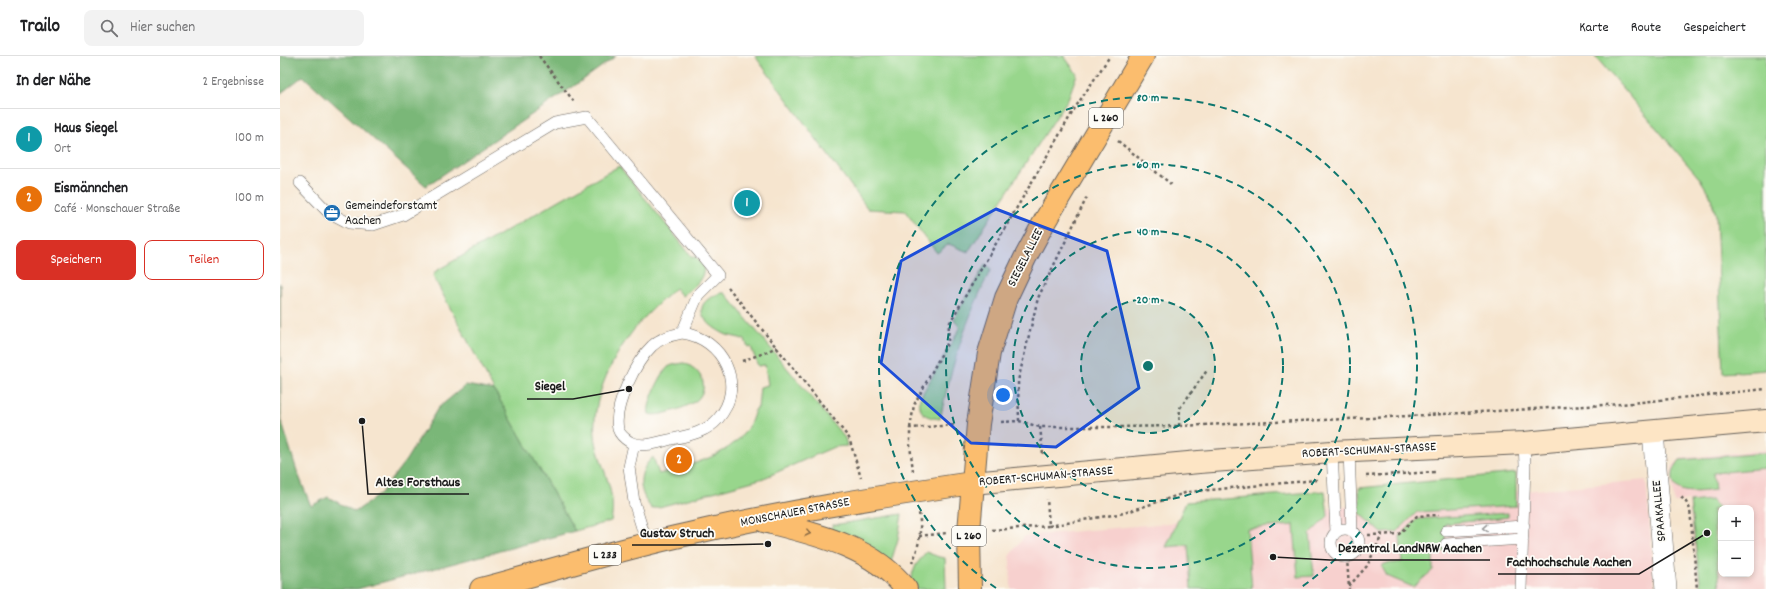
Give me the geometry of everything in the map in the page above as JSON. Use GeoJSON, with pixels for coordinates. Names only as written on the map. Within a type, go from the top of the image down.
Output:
{"type":"FeatureCollection","features":[{"type":"Feature","properties":{"kind":"main road","name":"SIEGELALLEE"},"geometry":{"type":"LineString","coordinates":[[972,483],[978,424],[989,353],[1006,298],[1028,251],[1069,179],[1143,56]]}},
{"type":"Feature","properties":{"kind":"main road","name":"ROBERT-SCHUMAN-STRASSE"},"geometry":{"type":"LineString","coordinates":[[972,483],[1128,470],[1199,462],[1340,452],[1524,443],[1766,421]]}},
{"type":"Feature","properties":{"kind":"main road","name":"MONSCHAUER STRASSE"},"geometry":{"type":"LineString","coordinates":[[481,589],[511,585],[647,544],[687,534],[868,500],[972,483]]}},
{"type":"Feature","properties":{"kind":"main road","name":"L 260"},"geometry":{"type":"LineString","coordinates":[[970,589],[969,531],[972,483]]}},
{"type":"Feature","properties":{"kind":"main road"},"geometry":{"type":"LineString","coordinates":[[757,520],[819,536],[849,547],[877,562],[906,589]]}},
{"type":"Feature","properties":{"kind":"street","name":"SPAAKALLEE"},"geometry":{"type":"LineString","coordinates":[[1653,432],[1666,589]]}},
{"type":"Feature","properties":{"kind":"lane"},"geometry":{"type":"LineString","coordinates":[[300,183],[328,212],[348,223],[373,225],[403,215],[555,123],[587,116],[718,275],[698,295],[682,333]]}},
{"type":"Feature","properties":{"kind":"lane"},"geometry":{"type":"LineString","coordinates":[[682,333],[700,338],[713,346],[727,365],[731,377],[731,390],[727,405],[718,420],[706,428],[691,434],[646,445],[634,444],[625,439],[619,430],[617,421],[628,383],[639,363],[652,346],[670,335],[682,333]]}},
{"type":"Feature","properties":{"kind":"lane"},"geometry":{"type":"LineString","coordinates":[[1521,589],[1524,526],[1524,443]]}},
{"type":"Feature","properties":{"kind":"lane"},"geometry":{"type":"LineString","coordinates":[[634,444],[629,467],[634,502],[647,544]]}},
{"type":"Feature","properties":{"kind":"lane"},"geometry":{"type":"LineString","coordinates":[[1340,452],[1350,478],[1355,533],[1359,545],[1358,550],[1347,558],[1338,556],[1331,549],[1331,540],[1336,532],[1334,479],[1340,452]]}},
{"type":"Feature","properties":{"kind":"lane"},"geometry":{"type":"LineString","coordinates":[[1446,531],[1524,526]]}},
{"type":"Feature","properties":{"kind":"lane"},"geometry":{"type":"LineString","coordinates":[[1336,532],[1344,529],[1355,533]]}},
{"type":"Feature","properties":{"kind":"lane"},"geometry":{"type":"LineString","coordinates":[[1446,544],[1523,539]]}},
{"type":"Feature","properties":{"kind":"path"},"geometry":{"type":"LineString","coordinates":[[539,56],[587,116]]}},
{"type":"Feature","properties":{"kind":"path"},"geometry":{"type":"LineString","coordinates":[[910,445],[910,428],[914,405],[948,342],[949,324],[1075,108],[1110,56]]}},
{"type":"Feature","properties":{"kind":"path"},"geometry":{"type":"LineString","coordinates":[[1101,126],[1172,185]]}},
{"type":"Feature","properties":{"kind":"path"},"geometry":{"type":"LineString","coordinates":[[1019,421],[1018,382],[1038,298],[1092,187],[1069,179]]}},
{"type":"Feature","properties":{"kind":"path"},"geometry":{"type":"LineString","coordinates":[[718,275],[777,346],[849,438],[868,500]]}},
{"type":"Feature","properties":{"kind":"path"},"geometry":{"type":"LineString","coordinates":[[727,365],[764,353],[777,346]]}},
{"type":"Feature","properties":{"kind":"path"},"geometry":{"type":"LineString","coordinates":[[1179,426],[1180,408],[1208,369]]}},
{"type":"Feature","properties":{"kind":"path"},"geometry":{"type":"LineString","coordinates":[[910,428],[1019,421],[1040,427],[1179,426],[1402,417],[1606,405],[1766,389]]}},
{"type":"Feature","properties":{"kind":"path"},"geometry":{"type":"LineString","coordinates":[[1040,427],[1048,526]]}},
{"type":"Feature","properties":{"kind":"path"},"geometry":{"type":"LineString","coordinates":[[1350,478],[1438,471]]}},
{"type":"Feature","properties":{"kind":"path"},"geometry":{"type":"LineString","coordinates":[[920,536],[1048,526],[1124,513],[1188,492],[1334,479]]}},
{"type":"Feature","properties":{"kind":"path"},"geometry":{"type":"LineString","coordinates":[[1680,497],[1686,502],[1690,509],[1698,589]]}},
{"type":"Feature","properties":{"kind":"path"},"geometry":{"type":"LineString","coordinates":[[1355,533],[1382,535],[1399,534],[1417,516],[1445,514]]}},
{"type":"Feature","properties":{"kind":"path"},"geometry":{"type":"LineString","coordinates":[[1349,587],[1367,566],[1382,535]]}},
{"type":"Feature","properties":{"kind":"path"},"geometry":{"type":"LineString","coordinates":[[1347,558],[1349,587]]}},
{"type":"Feature","properties":{"kind":"highlighted area"},"geometry":{"type":"Polygon","coordinates":[[[996,209],[1107,251],[1139,388],[1056,447],[971,443],[881,363],[901,261],[996,209]]]}},
{"type":"Feature","properties":{"kind":"shaded area"},"geometry":{"type":"Polygon","coordinates":[[[1766,450],[1766,589],[1699,589],[1689,501],[1674,502],[1671,473],[1673,466],[1681,458],[1766,450]]]}},
{"type":"Feature","properties":{"kind":"shaded area"},"geometry":{"type":"Polygon","coordinates":[[[1646,480],[1655,589],[1011,589],[1010,555],[1025,536],[1646,480]]]}},
{"type":"Feature","properties":{"kind":"green space"},"geometry":{"type":"Polygon","coordinates":[[[280,56],[616,56],[426,186],[303,76],[280,94],[280,56]]]}},
{"type":"Feature","properties":{"kind":"green space"},"geometry":{"type":"Polygon","coordinates":[[[755,56],[1064,56],[1077,74],[1068,99],[968,252],[949,244],[937,253],[905,211],[868,209],[755,56]]]}},
{"type":"Feature","properties":{"kind":"green space"},"geometry":{"type":"Polygon","coordinates":[[[1595,56],[1766,56],[1766,370],[1723,373],[1716,215],[1710,195],[1700,179],[1595,56]]]}},
{"type":"Feature","properties":{"kind":"green space"},"geometry":{"type":"Polygon","coordinates":[[[619,166],[693,258],[695,256],[704,267],[702,277],[694,287],[682,296],[675,288],[643,319],[627,339],[612,363],[601,391],[595,419],[597,447],[611,493],[611,521],[575,531],[494,390],[433,276],[436,271],[619,166]]]}},
{"type":"Feature","properties":{"kind":"green space"},"geometry":{"type":"Polygon","coordinates":[[[985,265],[991,269],[967,323],[949,380],[940,419],[927,416],[920,408],[920,398],[960,328],[954,319],[985,265]]]}},
{"type":"Feature","properties":{"kind":"green space"},"geometry":{"type":"Polygon","coordinates":[[[280,283],[281,420],[297,471],[311,506],[328,497],[355,512],[380,494],[406,460],[438,408],[466,385],[494,390],[575,531],[357,589],[280,589],[280,283]]]}},
{"type":"Feature","properties":{"kind":"green space"},"geometry":{"type":"Polygon","coordinates":[[[721,293],[725,293],[845,438],[847,446],[834,447],[764,478],[652,509],[644,496],[641,483],[644,469],[653,457],[659,474],[718,454],[741,436],[750,424],[755,409],[758,408],[760,387],[768,385],[765,365],[758,366],[751,347],[748,347],[745,340],[719,331],[706,320],[702,308],[704,303],[721,293]]]}},
{"type":"Feature","properties":{"kind":"green space"},"geometry":{"type":"Polygon","coordinates":[[[684,363],[689,365],[698,373],[703,382],[702,393],[698,399],[689,405],[674,411],[653,415],[649,414],[652,397],[658,382],[665,371],[670,366],[684,363]]]}},
{"type":"Feature","properties":{"kind":"green space"},"geometry":{"type":"Polygon","coordinates":[[[1766,453],[1766,468],[1713,473],[1715,490],[1697,492],[1684,491],[1675,485],[1673,480],[1674,469],[1680,460],[1766,453]]]}},
{"type":"Feature","properties":{"kind":"green space"},"geometry":{"type":"Polygon","coordinates":[[[1516,473],[1516,506],[1417,512],[1397,532],[1382,533],[1360,513],[1359,488],[1516,473]]]}},
{"type":"Feature","properties":{"kind":"green space"},"geometry":{"type":"Polygon","coordinates":[[[1325,491],[1328,516],[1310,534],[1314,576],[1298,577],[1294,525],[1247,529],[1252,589],[1191,589],[1188,545],[1166,547],[1186,502],[1325,491]]]}},
{"type":"Feature","properties":{"kind":"green space"},"geometry":{"type":"Polygon","coordinates":[[[1711,500],[1718,506],[1718,509],[1712,510],[1720,589],[1701,589],[1690,502],[1711,500]]]}},
{"type":"Feature","properties":{"kind":"green space"},"geometry":{"type":"Polygon","coordinates":[[[1508,513],[1508,517],[1445,524],[1446,551],[1433,552],[1433,570],[1413,587],[1387,576],[1382,567],[1384,564],[1402,562],[1400,536],[1417,519],[1508,513]]]}},
{"type":"Feature","properties":{"kind":"green space"},"geometry":{"type":"Polygon","coordinates":[[[902,514],[898,539],[891,562],[832,530],[831,528],[833,525],[902,514]]]}},
{"type":"Feature","properties":{"kind":"green space"},"geometry":{"type":"Polygon","coordinates":[[[926,552],[945,558],[946,589],[918,589],[910,580],[916,565],[926,552]]]}},
{"type":"Feature","properties":{"kind":"place","name":"Haus Siegel"},"geometry":{"type":"Point","coordinates":[747,203]}},
{"type":"Feature","properties":{"kind":"place","name":"Gemeindeforstamt Aachen"},"geometry":{"type":"Point","coordinates":[332,213]}},
{"type":"Feature","properties":{"kind":"place","name":"Siegel"},"geometry":{"type":"Point","coordinates":[629,389]}},
{"type":"Feature","properties":{"kind":"place","name":"Altes Forsthaus"},"geometry":{"type":"Point","coordinates":[362,421]}},
{"type":"Feature","properties":{"kind":"place","name":"Eismännchen"},"geometry":{"type":"Point","coordinates":[679,460]}},
{"type":"Feature","properties":{"kind":"place","name":"Fachhochschule Aachen"},"geometry":{"type":"Point","coordinates":[1707,533]}},
{"type":"Feature","properties":{"kind":"place","name":"Gustav Struch"},"geometry":{"type":"Point","coordinates":[768,544]}},
{"type":"Feature","properties":{"kind":"place","name":"Dezentral LandNRW Aachen"},"geometry":{"type":"Point","coordinates":[1273,557]}}]}
